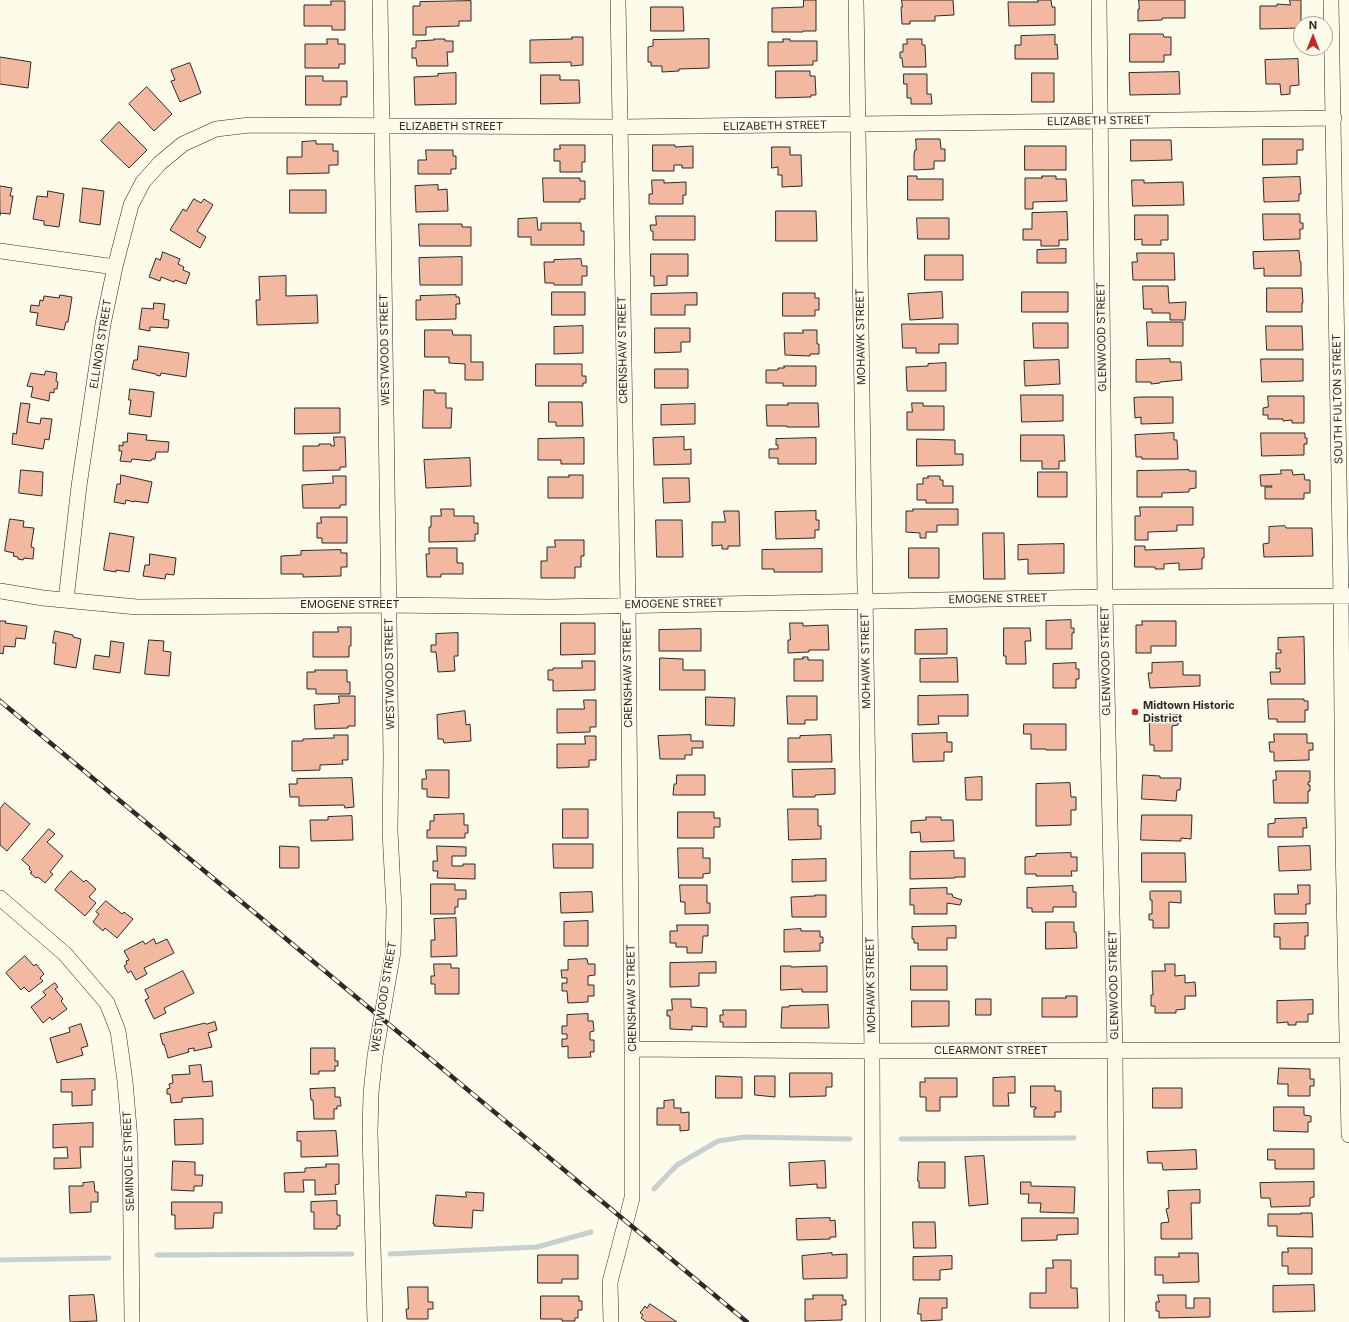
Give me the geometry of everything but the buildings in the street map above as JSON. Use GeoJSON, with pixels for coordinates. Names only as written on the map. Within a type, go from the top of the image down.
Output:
{"type":"FeatureCollection","features":[{"type":"Feature","properties":{"kind":"street","name":"WESTWOOD STREET"},"geometry":{"type":"LineString","coordinates":[[375,1322],[370,1132],[371,1093],[375,1056],[393,952],[394,916],[390,831],[391,756],[388,605],[389,578],[380,126],[380,0]]}},
{"type":"Feature","properties":{"kind":"street","name":"CRENSHAW STREET"},"geometry":{"type":"LineString","coordinates":[[611,1322],[610,1282],[632,1198],[628,605],[618,0]]}},
{"type":"Feature","properties":{"kind":"street","name":"MOHAWK STREET"},"geometry":{"type":"LineString","coordinates":[[856,0],[872,1051],[873,1322]]}},
{"type":"Feature","properties":{"kind":"street","name":"GLENWOOD STREET"},"geometry":{"type":"LineString","coordinates":[[1099,0],[1105,597],[1115,1051],[1117,1322]]}},
{"type":"Feature","properties":{"kind":"street","name":"SOUTH FULTON STREET"},"geometry":{"type":"LineString","coordinates":[[1332,0],[1345,596],[1343,842],[1349,1135]]}},
{"type":"Feature","properties":{"kind":"street","name":"ELIZABETH STREET"},"geometry":{"type":"LineString","coordinates":[[216,129],[250,125],[619,128],[1100,120],[1334,118]]}},
{"type":"Feature","properties":{"kind":"street","name":"ELLINOR STREET"},"geometry":{"type":"LineString","coordinates":[[66,600],[80,478],[104,324],[115,267],[131,205],[143,182],[160,163],[183,144],[216,129]]}},
{"type":"Feature","properties":{"kind":"street"},"geometry":{"type":"LineString","coordinates":[[0,251],[115,267]]}},
{"type":"Feature","properties":{"kind":"street","name":"EMOGENE STREET"},"geometry":{"type":"LineString","coordinates":[[0,591],[66,600],[136,607],[388,605],[550,606],[1105,597],[1345,596]]}},
{"type":"Feature","properties":{"kind":"street","name":"SEMINOLE STREET"},"geometry":{"type":"LineString","coordinates":[[0,898],[65,954],[107,1003],[118,1031],[125,1081],[130,1140],[132,1322]]}},
{"type":"Feature","properties":{"kind":"street","name":"CLEARMONT STREET"},"geometry":{"type":"LineString","coordinates":[[632,1050],[1348,1050]]}},
{"type":"Feature","properties":{"kind":"waterway"},"geometry":{"type":"LineString","coordinates":[[654,1189],[677,1165],[718,1141],[745,1137],[850,1139]]}},
{"type":"Feature","properties":{"kind":"waterway"},"geometry":{"type":"LineString","coordinates":[[901,1139],[1074,1138]]}},
{"type":"Feature","properties":{"kind":"waterway"},"geometry":{"type":"LineString","coordinates":[[390,1254],[537,1247],[591,1232]]}},
{"type":"Feature","properties":{"kind":"waterway"},"geometry":{"type":"LineString","coordinates":[[157,1255],[352,1254]]}},
{"type":"Feature","properties":{"kind":"waterway"},"geometry":{"type":"LineString","coordinates":[[0,1260],[109,1258]]}},
{"type":"Feature","properties":{"kind":"railway"},"geometry":{"type":"LineString","coordinates":[[0,701],[747,1322]]}},
{"type":"Feature","properties":{"kind":"place","name":"Midtown Historic District"},"geometry":{"type":"Point","coordinates":[1135,712]}}]}
